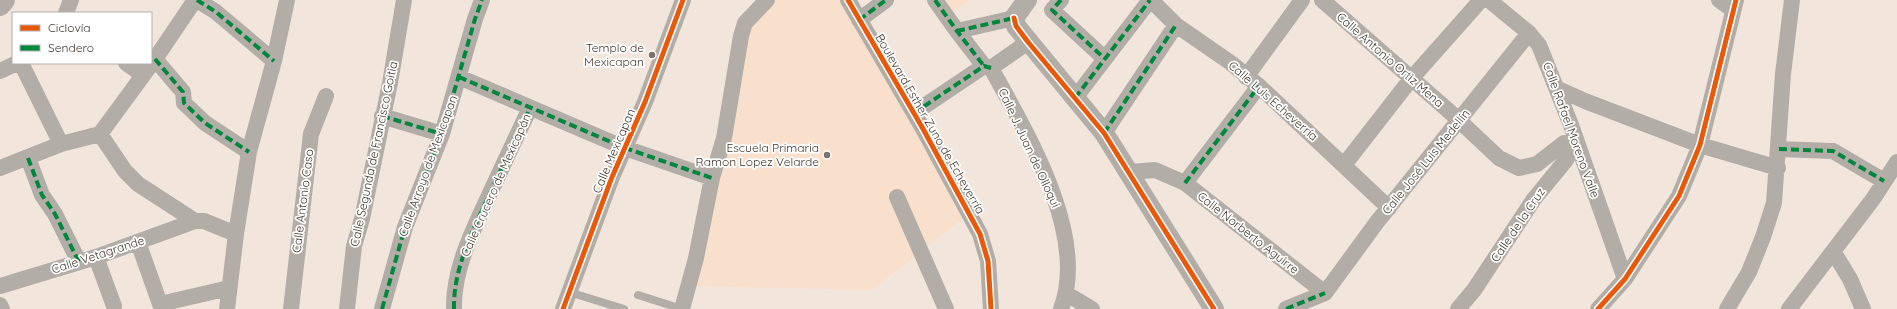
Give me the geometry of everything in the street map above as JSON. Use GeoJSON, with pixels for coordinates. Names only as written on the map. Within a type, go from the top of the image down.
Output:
{"type":"FeatureCollection","features":[{"type":"Feature","properties":{"kind":"main road"},"geometry":{"type":"LineString","coordinates":[[0,5],[4,0]]}},
{"type":"Feature","properties":{"kind":"street"},"geometry":{"type":"LineString","coordinates":[[66,12],[71,0]]}},
{"type":"Feature","properties":{"kind":"street"},"geometry":{"type":"LineString","coordinates":[[152,63],[196,0],[216,12],[274,61]]}},
{"type":"Feature","properties":{"kind":"street"},"geometry":{"type":"LineString","coordinates":[[227,309],[236,234],[249,152],[274,61],[287,0]]}},
{"type":"Feature","properties":{"kind":"street","name":"Calle Segunda de Francisco Goitia"},"geometry":{"type":"LineString","coordinates":[[347,309],[354,246],[362,219],[404,0]]}},
{"type":"Feature","properties":{"kind":"street","name":"Calle Arroyo de Mexicapan"},"geometry":{"type":"LineString","coordinates":[[382,309],[405,227],[442,134],[475,19],[482,0]]}},
{"type":"Feature","properties":{"kind":"street","name":"Calle Mexicapan"},"geometry":{"type":"LineString","coordinates":[[563,309],[612,177],[645,102],[683,0]]}},
{"type":"Feature","properties":{"kind":"street"},"geometry":{"type":"LineString","coordinates":[[682,309],[696,258],[712,178],[724,138],[741,36],[745,23],[767,0]]}},
{"type":"Feature","properties":{"kind":"street","name":"Boulevard Esther Zuno de Echeverría"},"geometry":{"type":"LineString","coordinates":[[848,0],[914,113],[980,234],[988,261],[991,309]]}},
{"type":"Feature","properties":{"kind":"street"},"geometry":{"type":"LineString","coordinates":[[859,20],[886,0]]}},
{"type":"Feature","properties":{"kind":"street","name":"Calle J. Juan de Olloqui"},"geometry":{"type":"LineString","coordinates":[[935,0],[956,31],[987,67],[1020,121],[1056,200],[1065,232],[1068,276],[1064,302],[1092,309]]}},
{"type":"Feature","properties":{"kind":"street"},"geometry":{"type":"LineString","coordinates":[[956,31],[1014,18],[1027,0]]}},
{"type":"Feature","properties":{"kind":"street"},"geometry":{"type":"LineString","coordinates":[[1075,98],[1104,58],[1150,0]]}},
{"type":"Feature","properties":{"kind":"street","name":"Calle Luis Echeverría"},"geometry":{"type":"LineString","coordinates":[[1150,0],[1176,25],[1231,63],[1246,77],[1259,86],[1389,208]]}},
{"type":"Feature","properties":{"kind":"street"},"geometry":{"type":"LineString","coordinates":[[1246,77],[1302,0]]}},
{"type":"Feature","properties":{"kind":"street","name":"Calle Antonio Ortiz Mena"},"geometry":{"type":"LineString","coordinates":[[1322,0],[1450,112],[1499,158],[1520,168],[1537,164],[1564,143],[1576,139]]}},
{"type":"Feature","properties":{"kind":"street"},"geometry":{"type":"LineString","coordinates":[[1344,165],[1411,79],[1481,0]]}},
{"type":"Feature","properties":{"kind":"street","name":"Calle Rafael Moreno Valle"},"geometry":{"type":"LineString","coordinates":[[1489,0],[1529,33],[1539,45],[1576,139],[1625,279]]}},
{"type":"Feature","properties":{"kind":"street"},"geometry":{"type":"LineString","coordinates":[[1598,309],[1625,279],[1679,196],[1700,145],[1735,5],[1719,0]]}},
{"type":"Feature","properties":{"kind":"street"},"geometry":{"type":"LineString","coordinates":[[1727,309],[1749,272],[1763,238],[1774,203],[1778,168],[1784,74],[1792,0]]}},
{"type":"Feature","properties":{"kind":"street"},"geometry":{"type":"LineString","coordinates":[[1056,5],[1104,58]]}},
{"type":"Feature","properties":{"kind":"street"},"geometry":{"type":"LineString","coordinates":[[1014,18],[1016,26],[1028,42],[1104,133],[1130,172],[1160,224],[1214,309]]}},
{"type":"Feature","properties":{"kind":"street"},"geometry":{"type":"LineString","coordinates":[[1104,133],[1176,25]]}},
{"type":"Feature","properties":{"kind":"street","name":"Calle José Luis Medellín"},"geometry":{"type":"LineString","coordinates":[[1325,293],[1389,208],[1529,33]]}},
{"type":"Feature","properties":{"kind":"street"},"geometry":{"type":"LineString","coordinates":[[914,113],[1028,42]]}},
{"type":"Feature","properties":{"kind":"street"},"geometry":{"type":"LineString","coordinates":[[155,59],[183,92],[184,104],[205,123],[249,152]]}},
{"type":"Feature","properties":{"kind":"street"},"geometry":{"type":"LineString","coordinates":[[0,71],[15,64]]}},
{"type":"Feature","properties":{"kind":"street"},"geometry":{"type":"LineString","coordinates":[[22,64],[62,144]]}},
{"type":"Feature","properties":{"kind":"street"},"geometry":{"type":"LineString","coordinates":[[127,64],[143,76]]}},
{"type":"Feature","properties":{"kind":"street"},"geometry":{"type":"LineString","coordinates":[[0,168],[62,144],[100,134],[151,64]]}},
{"type":"Feature","properties":{"kind":"street"},"geometry":{"type":"LineString","coordinates":[[459,77],[625,148],[712,178]]}},
{"type":"Feature","properties":{"kind":"street"},"geometry":{"type":"LineString","coordinates":[[1185,183],[1259,86]]}},
{"type":"Feature","properties":{"kind":"street"},"geometry":{"type":"LineString","coordinates":[[1556,88],[1585,101],[1700,145],[1778,168]]}},
{"type":"Feature","properties":{"kind":"street","name":"Calle Antonio Caso"},"geometry":{"type":"LineString","coordinates":[[291,309],[311,134],[326,96]]}},
{"type":"Feature","properties":{"kind":"street","name":"Calle Crucero de Mexicapán"},"geometry":{"type":"LineString","coordinates":[[454,309],[453,294],[460,266],[481,212],[530,108]]}},
{"type":"Feature","properties":{"kind":"street"},"geometry":{"type":"LineString","coordinates":[[382,116],[442,134]]}},
{"type":"Feature","properties":{"kind":"street"},"geometry":{"type":"LineString","coordinates":[[100,134],[125,171],[138,184],[195,220],[204,221],[236,234]]}},
{"type":"Feature","properties":{"kind":"street","name":"Calle de la Cruz"},"geometry":{"type":"LineString","coordinates":[[1458,309],[1474,290],[1534,199],[1566,160],[1576,139]]}},
{"type":"Feature","properties":{"kind":"street"},"geometry":{"type":"LineString","coordinates":[[1779,149],[1834,151],[1884,180]]}},
{"type":"Feature","properties":{"kind":"street"},"geometry":{"type":"LineString","coordinates":[[28,158],[42,195],[55,214],[79,262]]}},
{"type":"Feature","properties":{"kind":"street"},"geometry":{"type":"LineString","coordinates":[[1789,309],[1873,199],[1897,162]]}},
{"type":"Feature","properties":{"kind":"street","name":"Calle Norberto Aguirre"},"geometry":{"type":"LineString","coordinates":[[1130,172],[1156,170],[1185,183],[1325,293]]}},
{"type":"Feature","properties":{"kind":"street"},"geometry":{"type":"LineString","coordinates":[[897,197],[946,309]]}},
{"type":"Feature","properties":{"kind":"street","name":"Calle Vetagrande"},"geometry":{"type":"LineString","coordinates":[[0,286],[96,257],[195,220]]}},
{"type":"Feature","properties":{"kind":"street"},"geometry":{"type":"LineString","coordinates":[[138,242],[160,304],[229,288]]}},
{"type":"Feature","properties":{"kind":"street"},"geometry":{"type":"LineString","coordinates":[[1833,251],[1850,279],[1863,309]]}},
{"type":"Feature","properties":{"kind":"street"},"geometry":{"type":"LineString","coordinates":[[96,257],[114,306]]}},
{"type":"Feature","properties":{"kind":"street"},"geometry":{"type":"LineString","coordinates":[[1286,309],[1325,293]]}},
{"type":"Feature","properties":{"kind":"street"},"geometry":{"type":"LineString","coordinates":[[0,305],[1,309]]}},
{"type":"Feature","properties":{"kind":"lane"},"geometry":{"type":"LineString","coordinates":[[569,292],[624,309]]}},
{"type":"Feature","properties":{"kind":"lane"},"geometry":{"type":"LineString","coordinates":[[638,295],[682,309]]}},
{"type":"Feature","properties":{"kind":"shaded area","name":"Escuela Primaria Ramon Lopez Velarde"},"geometry":{"type":"Polygon","coordinates":[[[766,0],[848,0],[970,213],[872,290],[689,286],[745,23],[766,0]]]}},
{"type":"Feature","properties":{"kind":"shaded area"},"geometry":{"type":"Polygon","coordinates":[[[945,0],[971,0],[953,12],[945,0]]]}},
{"type":"Feature","properties":{"kind":"marked path"},"geometry":{"type":"LineString","coordinates":[[197,0],[216,12],[274,61]]}},
{"type":"Feature","properties":{"kind":"marked path"},"geometry":{"type":"LineString","coordinates":[[382,309],[405,227],[442,134],[475,19],[482,0]]}},
{"type":"Feature","properties":{"kind":"marked path"},"geometry":{"type":"LineString","coordinates":[[859,20],[886,0]]}},
{"type":"Feature","properties":{"kind":"marked path"},"geometry":{"type":"LineString","coordinates":[[935,0],[984,66]]}},
{"type":"Feature","properties":{"kind":"marked path"},"geometry":{"type":"LineString","coordinates":[[1061,0],[1052,10],[1104,58]]}},
{"type":"Feature","properties":{"kind":"marked path"},"geometry":{"type":"LineString","coordinates":[[1075,98],[1150,0]]}},
{"type":"Feature","properties":{"kind":"marked path"},"geometry":{"type":"LineString","coordinates":[[957,31],[1014,18]]}},
{"type":"Feature","properties":{"kind":"marked path"},"geometry":{"type":"LineString","coordinates":[[1104,133],[1176,25]]}},
{"type":"Feature","properties":{"kind":"marked path"},"geometry":{"type":"LineString","coordinates":[[155,59],[183,92],[184,103],[205,123],[249,152]]}},
{"type":"Feature","properties":{"kind":"marked path"},"geometry":{"type":"LineString","coordinates":[[914,113],[984,66],[991,68]]}},
{"type":"Feature","properties":{"kind":"marked path"},"geometry":{"type":"LineString","coordinates":[[459,77],[625,148],[712,178]]}},
{"type":"Feature","properties":{"kind":"marked path"},"geometry":{"type":"LineString","coordinates":[[1185,183],[1259,86]]}},
{"type":"Feature","properties":{"kind":"marked path"},"geometry":{"type":"LineString","coordinates":[[454,309],[457,278],[466,248],[530,108]]}},
{"type":"Feature","properties":{"kind":"marked path"},"geometry":{"type":"LineString","coordinates":[[382,116],[442,134]]}},
{"type":"Feature","properties":{"kind":"marked path"},"geometry":{"type":"LineString","coordinates":[[1779,149],[1833,151],[1884,181]]}},
{"type":"Feature","properties":{"kind":"marked path"},"geometry":{"type":"LineString","coordinates":[[28,158],[42,195],[55,214],[79,262]]}},
{"type":"Feature","properties":{"kind":"marked path"},"geometry":{"type":"LineString","coordinates":[[1286,309],[1325,293]]}},
{"type":"Feature","properties":{"kind":"cycle path"},"geometry":{"type":"LineString","coordinates":[[563,309],[612,177],[645,102],[683,0]]}},
{"type":"Feature","properties":{"kind":"cycle path"},"geometry":{"type":"LineString","coordinates":[[848,0],[922,127],[980,234],[988,261],[991,309]]}},
{"type":"Feature","properties":{"kind":"cycle path"},"geometry":{"type":"LineString","coordinates":[[1598,309],[1625,279],[1679,196],[1700,145],[1736,0]]}},
{"type":"Feature","properties":{"kind":"cycle path"},"geometry":{"type":"LineString","coordinates":[[1014,18],[1016,26],[1028,42],[1104,133],[1214,309]]}},
{"type":"Feature","properties":{"kind":"place","name":"Templo de Mexicapan"},"geometry":{"type":"Point","coordinates":[652,55]}},
{"type":"Feature","properties":{"kind":"place","name":"Escuela Primaria Ramon Lopez Velarde"},"geometry":{"type":"Point","coordinates":[827,155]}}]}
